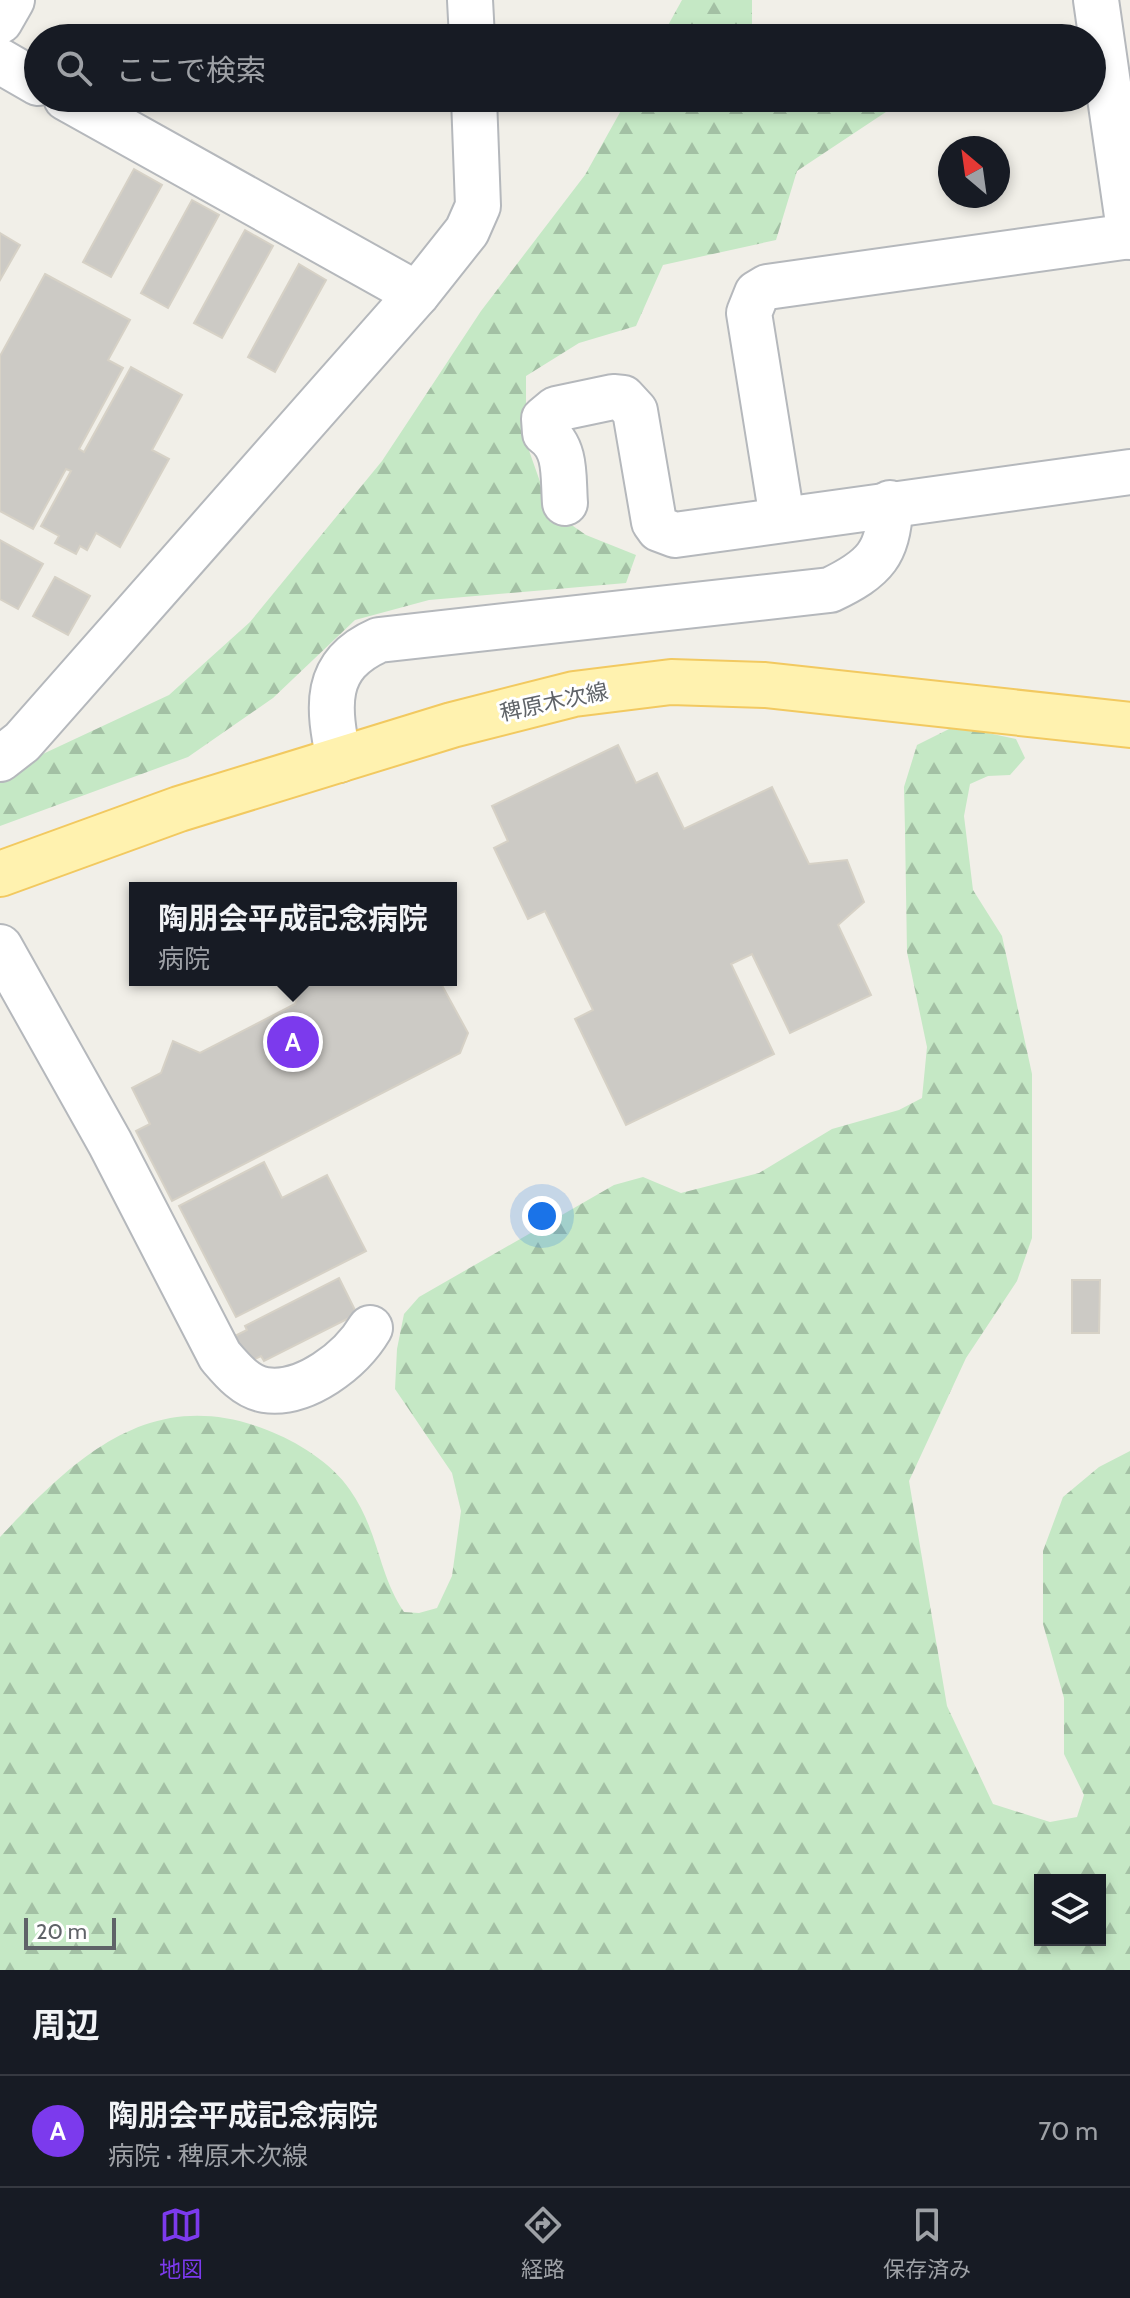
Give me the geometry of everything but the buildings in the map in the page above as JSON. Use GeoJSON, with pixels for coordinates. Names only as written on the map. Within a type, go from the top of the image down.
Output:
{"type":"FeatureCollection","features":[{"type":"Feature","properties":{"kind":"main road","name":"稗原木次線"},"geometry":{"type":"LineString","coordinates":[[0,874],[179,809],[452,725],[574,694],[671,682],[765,685],[1130,725]]}},
{"type":"Feature","properties":{"kind":"street"},"geometry":{"type":"LineString","coordinates":[[0,21],[12,0]]}},
{"type":"Feature","properties":{"kind":"street"},"geometry":{"type":"LineString","coordinates":[[470,0],[471,24]]}},
{"type":"Feature","properties":{"kind":"street"},"geometry":{"type":"LineString","coordinates":[[1096,0],[1099,24]]}},
{"type":"Feature","properties":{"kind":"street"},"geometry":{"type":"LineString","coordinates":[[0,61],[24,75]]}},
{"type":"Feature","properties":{"kind":"street"},"geometry":{"type":"LineString","coordinates":[[782,518],[749,313],[757,293],[767,287],[1130,237],[1106,70]]}},
{"type":"Feature","properties":{"kind":"street"},"geometry":{"type":"LineString","coordinates":[[91,112],[417,294]]}},
{"type":"Feature","properties":{"kind":"street"},"geometry":{"type":"LineString","coordinates":[[0,759],[22,742],[417,294],[467,231],[478,206],[475,112]]}},
{"type":"Feature","properties":{"kind":"street"},"geometry":{"type":"LineString","coordinates":[[565,503],[560,449],[556,441],[545,433],[544,419],[556,409],[613,397],[623,398],[635,411],[651,513],[659,529],[675,535],[1130,472]]}},
{"type":"Feature","properties":{"kind":"street"},"geometry":{"type":"LineString","coordinates":[[339,760],[331,721],[332,691],[343,666],[359,649],[379,640],[830,590],[860,576],[879,557],[890,532],[890,503]]}},
{"type":"Feature","properties":{"kind":"street"},"geometry":{"type":"LineString","coordinates":[[0,947],[110,1143],[220,1356],[234,1373],[263,1390],[293,1387],[314,1379],[347,1356],[370,1328]]}},
{"type":"Feature","properties":{"kind":"green space"},"geometry":{"type":"Polygon","coordinates":[[[682,0],[752,0],[752,24],[669,24],[682,0]]]}},
{"type":"Feature","properties":{"kind":"green space"},"geometry":{"type":"Polygon","coordinates":[[[620,112],[886,112],[797,171],[776,240],[663,265],[636,326],[579,343],[526,376],[526,442],[550,510],[586,535],[636,555],[626,583],[429,600],[355,620],[273,698],[188,757],[0,826],[0,774],[169,695],[250,622],[382,461],[481,311],[585,175],[620,112]]]}},
{"type":"Feature","properties":{"kind":"green space"},"geometry":{"type":"Polygon","coordinates":[[[955,726],[1016,739],[1025,758],[1010,775],[988,776],[970,784],[964,816],[973,890],[1002,936],[1032,1074],[1032,1238],[1017,1281],[966,1358],[909,1481],[947,1706],[993,1804],[1050,1822],[1077,1817],[1084,1795],[1064,1754],[1064,1698],[1043,1624],[1043,1551],[1063,1497],[1099,1467],[1130,1451],[1130,1970],[0,1970],[0,1537],[57,1480],[118,1437],[151,1423],[186,1416],[225,1418],[278,1435],[313,1454],[334,1471],[360,1505],[395,1598],[404,1612],[419,1613],[437,1608],[452,1576],[461,1511],[452,1473],[395,1389],[397,1349],[404,1314],[419,1297],[614,1185],[643,1177],[681,1193],[759,1173],[832,1129],[899,1110],[922,1098],[927,1047],[907,952],[904,787],[917,745],[955,726]]]}},
{"type":"Feature","properties":{"kind":"place","name":"陶朋会平成記念病院"},"geometry":{"type":"Point","coordinates":[293,1042]}}]}
